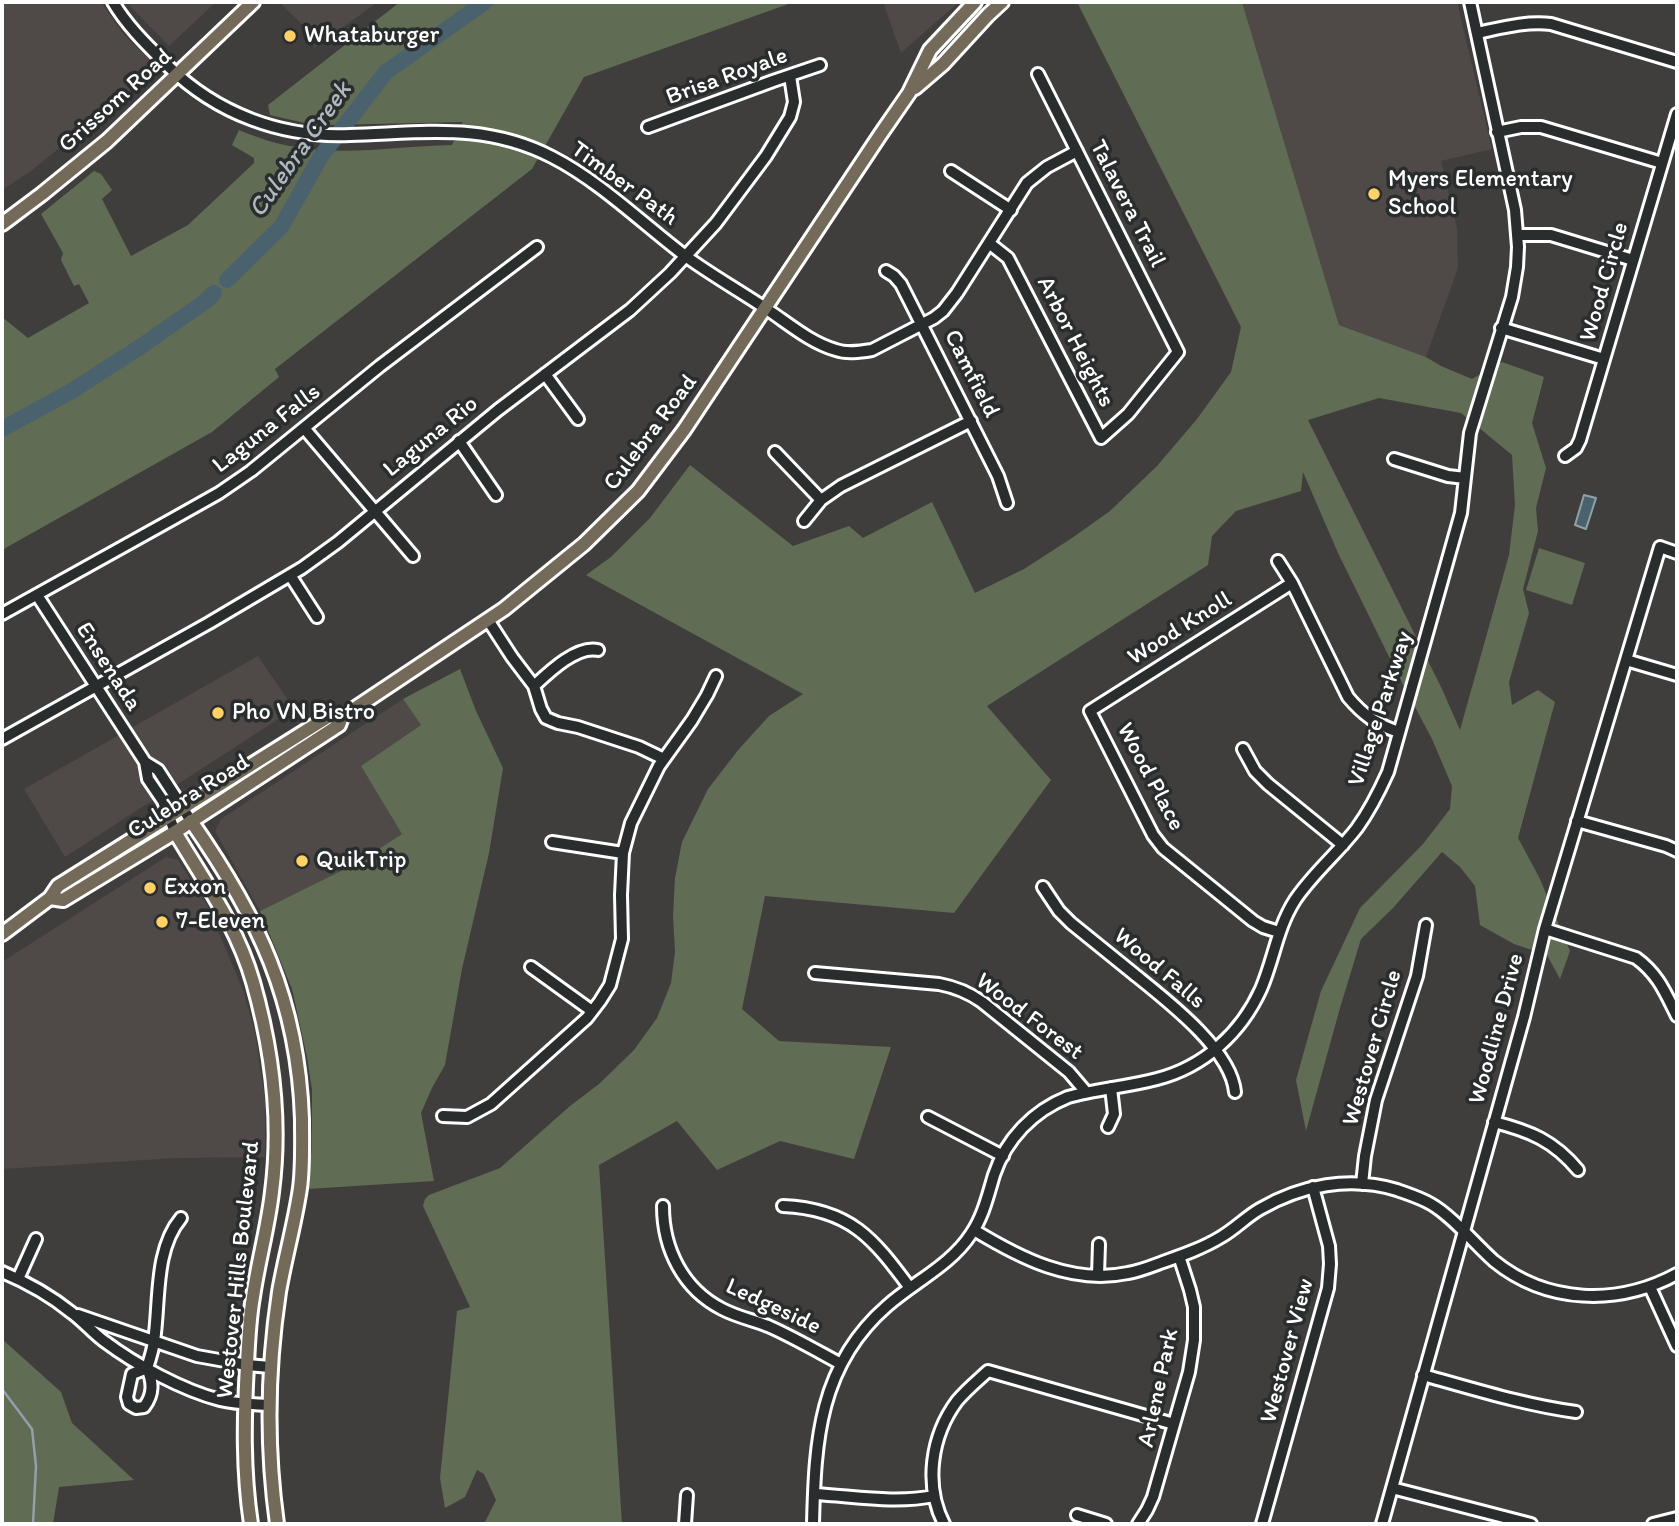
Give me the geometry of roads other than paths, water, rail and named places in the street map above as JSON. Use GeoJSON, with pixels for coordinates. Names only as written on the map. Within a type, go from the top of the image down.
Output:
{"type":"FeatureCollection","features":[{"type":"Feature","properties":{"kind":"main road","name":"Grissom Road"},"geometry":{"type":"LineString","coordinates":[[2,224],[107,141],[253,2]]}},
{"type":"Feature","properties":{"kind":"main road","name":"Culebra Road"},"geometry":{"type":"LineString","coordinates":[[51,898],[63,900],[175,832],[339,724],[342,717],[488,620],[581,547],[638,491],[684,430],[909,93],[930,50],[975,2]]}},
{"type":"Feature","properties":{"kind":"main road","name":"Culebra Road"},"geometry":{"type":"LineString","coordinates":[[909,93],[943,64],[1002,2]]}},
{"type":"Feature","properties":{"kind":"main road","name":"Culebra Road"},"geometry":{"type":"LineString","coordinates":[[2,934],[51,898],[58,886],[331,716],[342,717]]}},
{"type":"Feature","properties":{"kind":"main road","name":"Westover Hills Boulevard"},"geometry":{"type":"LineString","coordinates":[[191,821],[247,910],[275,972],[293,1037],[301,1103],[300,1186],[279,1292],[268,1405],[271,1483],[277,1524]]}},
{"type":"Feature","properties":{"kind":"main road","name":"Westover Hills Boulevard"},"geometry":{"type":"LineString","coordinates":[[175,832],[228,919],[253,980],[265,1029],[272,1078],[275,1126],[272,1192],[252,1299],[244,1404],[245,1462],[251,1524]]}},
{"type":"Feature","properties":{"kind":"main road"},"geometry":{"type":"LineString","coordinates":[[228,919],[247,910]]}},
{"type":"Feature","properties":{"kind":"street","name":"Timber Path"},"geometry":{"type":"LineString","coordinates":[[113,2],[131,27],[177,74],[200,93],[250,120],[294,132],[329,135],[457,131],[521,143],[553,157],[581,175],[685,256],[825,347],[846,352],[872,350],[934,318],[950,303],[1027,183],[1046,167],[1077,151]]}},
{"type":"Feature","properties":{"kind":"street","name":"Village Parkway"},"geometry":{"type":"LineString","coordinates":[[813,1524],[819,1427],[831,1387],[855,1342],[885,1307],[953,1256],[974,1230],[999,1163],[1017,1133],[1035,1115],[1056,1102],[1086,1092],[1173,1074],[1203,1059],[1239,1026],[1257,998],[1279,932],[1293,903],[1343,845],[1380,792],[1388,772],[1461,513],[1470,433],[1516,275],[1518,235],[1515,210],[1470,2]]}},
{"type":"Feature","properties":{"kind":"street"},"geometry":{"type":"LineString","coordinates":[[1477,33],[1519,24],[1551,24],[1677,62]]}},
{"type":"Feature","properties":{"kind":"street","name":"Brisa Royale"},"geometry":{"type":"LineString","coordinates":[[648,127],[820,65]]}},
{"type":"Feature","properties":{"kind":"street","name":"Talavera Trail"},"geometry":{"type":"LineString","coordinates":[[1038,74],[1178,352]]}},
{"type":"Feature","properties":{"kind":"street","name":"Laguna Rio"},"geometry":{"type":"LineString","coordinates":[[2,739],[290,575],[338,542],[459,441],[630,310],[716,223],[766,156],[790,117],[794,102],[790,76]]}},
{"type":"Feature","properties":{"kind":"street","name":"Wood Circle"},"geometry":{"type":"LineString","coordinates":[[1565,456],[1576,448],[1580,440],[1677,114]]}},
{"type":"Feature","properties":{"kind":"street"},"geometry":{"type":"LineString","coordinates":[[1497,132],[1521,127],[1541,127],[1662,163]]}},
{"type":"Feature","properties":{"kind":"street"},"geometry":{"type":"LineString","coordinates":[[951,171],[1011,210]]}},
{"type":"Feature","properties":{"kind":"street"},"geometry":{"type":"LineString","coordinates":[[1518,235],[1551,235],[1633,260]]}},
{"type":"Feature","properties":{"kind":"street","name":"Arbor Heights"},"geometry":{"type":"LineString","coordinates":[[989,243],[1008,258],[1101,438],[1128,415],[1178,352]]}},
{"type":"Feature","properties":{"kind":"street","name":"Laguna Falls"},"geometry":{"type":"LineString","coordinates":[[2,614],[219,493],[269,458],[380,366],[537,247]]}},
{"type":"Feature","properties":{"kind":"street","name":"Camfield"},"geometry":{"type":"LineString","coordinates":[[886,271],[901,284],[922,324],[998,476],[1007,503]]}},
{"type":"Feature","properties":{"kind":"street"},"geometry":{"type":"LineString","coordinates":[[1501,328],[1604,359]]}},
{"type":"Feature","properties":{"kind":"street"},"geometry":{"type":"LineString","coordinates":[[545,374],[578,419]]}},
{"type":"Feature","properties":{"kind":"street"},"geometry":{"type":"LineString","coordinates":[[804,521],[821,500],[841,486],[971,421]]}},
{"type":"Feature","properties":{"kind":"street"},"geometry":{"type":"LineString","coordinates":[[304,428],[413,556]]}},
{"type":"Feature","properties":{"kind":"street"},"geometry":{"type":"LineString","coordinates":[[459,441],[496,495]]}},
{"type":"Feature","properties":{"kind":"street"},"geometry":{"type":"LineString","coordinates":[[775,452],[821,500]]}},
{"type":"Feature","properties":{"kind":"street"},"geometry":{"type":"LineString","coordinates":[[1394,459],[1448,476],[1465,478]]}},
{"type":"Feature","properties":{"kind":"street","name":"Woodline Drive"},"geometry":{"type":"LineString","coordinates":[[1382,1524],[1524,1017],[1545,929],[1660,547],[1677,552]]}},
{"type":"Feature","properties":{"kind":"street"},"geometry":{"type":"LineString","coordinates":[[1278,561],[1292,583],[1348,697],[1371,720],[1399,732]]}},
{"type":"Feature","properties":{"kind":"street"},"geometry":{"type":"LineString","coordinates":[[290,575],[317,617]]}},
{"type":"Feature","properties":{"kind":"street","name":"Wood Knoll"},"geometry":{"type":"LineString","coordinates":[[1090,711],[1292,583]]}},
{"type":"Feature","properties":{"kind":"street","name":"Ensenada"},"geometry":{"type":"LineString","coordinates":[[37,595],[145,762],[148,779],[163,801],[175,832]]}},
{"type":"Feature","properties":{"kind":"street"},"geometry":{"type":"LineString","coordinates":[[488,620],[534,686],[546,718],[639,747],[664,759]]}},
{"type":"Feature","properties":{"kind":"street"},"geometry":{"type":"LineString","coordinates":[[534,686],[555,667],[576,654],[589,648],[598,650]]}},
{"type":"Feature","properties":{"kind":"street"},"geometry":{"type":"LineString","coordinates":[[1626,660],[1677,675]]}},
{"type":"Feature","properties":{"kind":"street"},"geometry":{"type":"LineString","coordinates":[[443,1116],[467,1117],[491,1104],[550,1053],[592,1011],[610,985],[622,939],[623,853],[631,823],[650,783],[692,720],[716,676]]}},
{"type":"Feature","properties":{"kind":"street","name":"Wood Place"},"geometry":{"type":"LineString","coordinates":[[1090,711],[1153,835],[1163,848],[1252,921],[1279,932]]}},
{"type":"Feature","properties":{"kind":"street"},"geometry":{"type":"LineString","coordinates":[[1243,749],[1255,771],[1268,784],[1343,845]]}},
{"type":"Feature","properties":{"kind":"street","name":"Ensenada"},"geometry":{"type":"LineString","coordinates":[[145,762],[158,770],[191,821]]}},
{"type":"Feature","properties":{"kind":"street"},"geometry":{"type":"LineString","coordinates":[[1577,821],[1677,851]]}},
{"type":"Feature","properties":{"kind":"street"},"geometry":{"type":"LineString","coordinates":[[552,842],[623,853]]}},
{"type":"Feature","properties":{"kind":"street","name":"Wood Falls"},"geometry":{"type":"LineString","coordinates":[[1043,887],[1059,911],[1071,923],[1185,1016],[1229,1069],[1235,1092]]}},
{"type":"Feature","properties":{"kind":"street","name":"Westover Circle"},"geometry":{"type":"LineString","coordinates":[[1363,1184],[1365,1156],[1376,1100],[1417,976],[1426,925]]}},
{"type":"Feature","properties":{"kind":"street"},"geometry":{"type":"LineString","coordinates":[[1545,929],[1636,958],[1657,977],[1677,1016]]}},
{"type":"Feature","properties":{"kind":"street"},"geometry":{"type":"LineString","coordinates":[[531,967],[592,1011]]}},
{"type":"Feature","properties":{"kind":"street","name":"Wood Forest"},"geometry":{"type":"LineString","coordinates":[[815,974],[939,985],[968,993],[1069,1072],[1086,1092]]}},
{"type":"Feature","properties":{"kind":"street"},"geometry":{"type":"LineString","coordinates":[[1108,1127],[1114,1114],[1111,1088]]}},
{"type":"Feature","properties":{"kind":"street"},"geometry":{"type":"LineString","coordinates":[[928,1117],[1003,1156]]}},
{"type":"Feature","properties":{"kind":"street"},"geometry":{"type":"LineString","coordinates":[[1494,1122],[1517,1127],[1540,1137],[1561,1151],[1578,1170]]}},
{"type":"Feature","properties":{"kind":"street"},"geometry":{"type":"LineString","coordinates":[[974,1230],[1037,1264],[1077,1274],[1128,1273],[1203,1246],[1223,1236],[1248,1217],[1295,1192],[1326,1185],[1363,1184],[1395,1190],[1433,1204],[1494,1261],[1522,1279],[1554,1291],[1604,1297],[1636,1292],[1677,1275]]}},
{"type":"Feature","properties":{"kind":"street","name":"Westover View"},"geometry":{"type":"LineString","coordinates":[[1262,1524],[1328,1288],[1329,1246],[1314,1187]]}},
{"type":"Feature","properties":{"kind":"street","name":"Ledgeside"},"geometry":{"type":"LineString","coordinates":[[663,1206],[664,1229],[675,1262],[704,1298],[734,1315],[765,1325],[841,1364]]}},
{"type":"Feature","properties":{"kind":"street"},"geometry":{"type":"LineString","coordinates":[[783,1206],[825,1213],[861,1231],[881,1249],[910,1288]]}},
{"type":"Feature","properties":{"kind":"street"},"geometry":{"type":"LineString","coordinates":[[147,1368],[154,1342],[158,1287],[167,1241],[181,1219]]}},
{"type":"Feature","properties":{"kind":"street"},"geometry":{"type":"LineString","coordinates":[[18,1279],[36,1239]]}},
{"type":"Feature","properties":{"kind":"street"},"geometry":{"type":"LineString","coordinates":[[1098,1275],[1099,1244]]}},
{"type":"Feature","properties":{"kind":"street","name":"Arlene Park"},"geometry":{"type":"LineString","coordinates":[[1138,1524],[1153,1497],[1192,1357],[1194,1307],[1179,1256]]}},
{"type":"Feature","properties":{"kind":"street"},"geometry":{"type":"LineString","coordinates":[[2,1272],[72,1313],[104,1341],[177,1385],[219,1400],[268,1405]]}},
{"type":"Feature","properties":{"kind":"street"},"geometry":{"type":"LineString","coordinates":[[1650,1287],[1677,1346]]}},
{"type":"Feature","properties":{"kind":"street"},"geometry":{"type":"LineString","coordinates":[[72,1313],[197,1356],[270,1367]]}},
{"type":"Feature","properties":{"kind":"street"},"geometry":{"type":"LineString","coordinates":[[944,1524],[934,1496],[936,1444],[951,1409],[988,1371],[1174,1424]]}},
{"type":"Feature","properties":{"kind":"street"},"geometry":{"type":"LineString","coordinates":[[1423,1375],[1519,1401],[1576,1412]]}},
{"type":"Feature","properties":{"kind":"street"},"geometry":{"type":"LineString","coordinates":[[1392,1488],[1531,1524]]}},
{"type":"Feature","properties":{"kind":"street"},"geometry":{"type":"LineString","coordinates":[[814,1494],[895,1500],[934,1496]]}},
{"type":"Feature","properties":{"kind":"street"},"geometry":{"type":"LineString","coordinates":[[685,1524],[687,1495]]}},
{"type":"Feature","properties":{"kind":"street"},"geometry":{"type":"LineString","coordinates":[[1077,1515],[1106,1524]]}},
{"type":"Feature","properties":{"kind":"street"},"geometry":{"type":"LineString","coordinates":[[1653,1524],[1677,1518]]}},
{"type":"Feature","properties":{"kind":"water"},"geometry":{"type":"Polygon","coordinates":[[[1584,495],[1596,498],[1586,529],[1575,525],[1584,495]]]}},
{"type":"Feature","properties":{"kind":"waterway","name":"Culebra Creek"},"geometry":{"type":"LineString","coordinates":[[227,280],[281,227],[321,156],[386,72],[485,2]]}},
{"type":"Feature","properties":{"kind":"waterway","name":"Culebra Creek"},"geometry":{"type":"LineString","coordinates":[[2,429],[70,392],[140,347],[214,293]]}},
{"type":"Feature","properties":{"kind":"waterway"},"geometry":{"type":"LineString","coordinates":[[2,1389],[32,1429],[36,1466],[33,1524]]}},
{"type":"Feature","properties":{"kind":"place","name":"Whataburger"},"geometry":{"type":"Point","coordinates":[290,36]}},
{"type":"Feature","properties":{"kind":"place","name":"Myers Elementary School"},"geometry":{"type":"Point","coordinates":[1374,194]}},
{"type":"Feature","properties":{"kind":"place","name":"Pho VN Bistro"},"geometry":{"type":"Point","coordinates":[218,713]}},
{"type":"Feature","properties":{"kind":"place","name":"QuikTrip"},"geometry":{"type":"Point","coordinates":[302,861]}},
{"type":"Feature","properties":{"kind":"place","name":"Exxon"},"geometry":{"type":"Point","coordinates":[150,888]}},
{"type":"Feature","properties":{"kind":"place","name":"7-Eleven"},"geometry":{"type":"Point","coordinates":[162,922]}}]}
